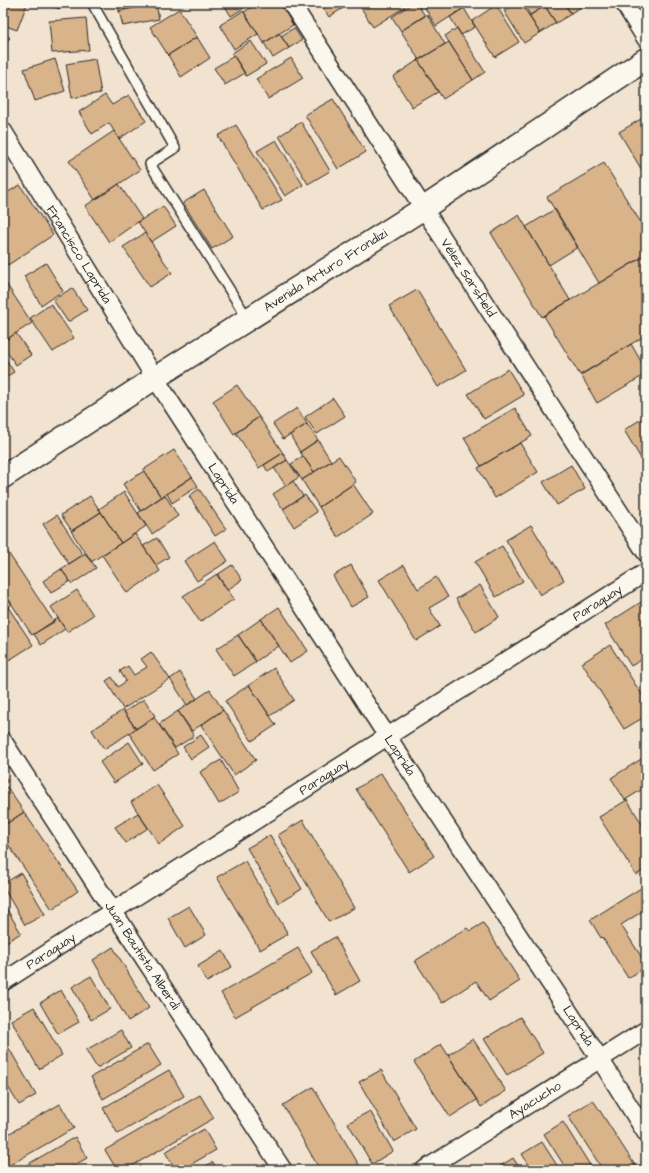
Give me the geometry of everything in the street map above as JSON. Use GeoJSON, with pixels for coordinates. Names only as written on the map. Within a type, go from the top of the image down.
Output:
{"type":"FeatureCollection","features":[{"type":"Feature","properties":{"kind":"main road","name":"Avenida Arturo Frondizi"},"geometry":{"type":"LineString","coordinates":[[3,477],[155,378],[424,208],[646,59]]}},
{"type":"Feature","properties":{"kind":"street","name":"Vélez Sarsfield"},"geometry":{"type":"LineString","coordinates":[[291,3],[646,553]]}},
{"type":"Feature","properties":{"kind":"street"},"geometry":{"type":"LineString","coordinates":[[624,3],[646,39]]}},
{"type":"Feature","properties":{"kind":"street","name":"Francisco Laprida"},"geometry":{"type":"LineString","coordinates":[[3,131],[155,378]]}},
{"type":"Feature","properties":{"kind":"street","name":"Laprida"},"geometry":{"type":"LineString","coordinates":[[155,378],[600,1059],[646,1133]]}},
{"type":"Feature","properties":{"kind":"street","name":"Paraguay"},"geometry":{"type":"LineString","coordinates":[[3,982],[646,572]]}},
{"type":"Feature","properties":{"kind":"street","name":"Juan Bautista Alberdi"},"geometry":{"type":"LineString","coordinates":[[3,741],[283,1170]]}},
{"type":"Feature","properties":{"kind":"street","name":"Ayacucho"},"geometry":{"type":"LineString","coordinates":[[424,1170],[646,1030]]}},
{"type":"Feature","properties":{"kind":"lane"},"geometry":{"type":"LineString","coordinates":[[92,3],[175,148],[150,164],[248,319]]}},
{"type":"Feature","properties":{"kind":"building"},"geometry":{"type":"Polygon","coordinates":[[[3,3],[27,4],[17,30],[3,25],[3,3]]]}},
{"type":"Feature","properties":{"kind":"building"},"geometry":{"type":"Polygon","coordinates":[[[36,3],[63,3],[61,9],[36,3]]]}},
{"type":"Feature","properties":{"kind":"building"},"geometry":{"type":"Polygon","coordinates":[[[118,3],[157,3],[119,11],[118,3]]]}},
{"type":"Feature","properties":{"kind":"building"},"geometry":{"type":"Polygon","coordinates":[[[156,3],[159,19],[123,26],[119,11],[156,3]]]}},
{"type":"Feature","properties":{"kind":"building"},"geometry":{"type":"Polygon","coordinates":[[[223,3],[252,3],[231,16],[223,3]]]}},
{"type":"Feature","properties":{"kind":"building"},"geometry":{"type":"Polygon","coordinates":[[[259,3],[280,3],[293,25],[264,43],[244,12],[259,3]]]}},
{"type":"Feature","properties":{"kind":"building"},"geometry":{"type":"Polygon","coordinates":[[[320,3],[351,3],[329,17],[320,3]]]}},
{"type":"Feature","properties":{"kind":"building"},"geometry":{"type":"Polygon","coordinates":[[[358,3],[403,3],[405,7],[373,27],[358,3]]]}},
{"type":"Feature","properties":{"kind":"building"},"geometry":{"type":"Polygon","coordinates":[[[413,3],[417,3],[425,16],[401,31],[392,17],[413,3]]]}},
{"type":"Feature","properties":{"kind":"building"},"geometry":{"type":"Polygon","coordinates":[[[422,3],[460,3],[464,8],[436,26],[422,3]]]}},
{"type":"Feature","properties":{"kind":"building"},"geometry":{"type":"Polygon","coordinates":[[[515,3],[521,3],[540,33],[524,43],[504,11],[515,3]]]}},
{"type":"Feature","properties":{"kind":"building"},"geometry":{"type":"Polygon","coordinates":[[[523,3],[543,3],[545,6],[530,15],[523,3]]]}},
{"type":"Feature","properties":{"kind":"building"},"geometry":{"type":"Polygon","coordinates":[[[543,3],[564,3],[571,14],[556,23],[543,3]]]}},
{"type":"Feature","properties":{"kind":"building"},"geometry":{"type":"Polygon","coordinates":[[[564,3],[587,3],[571,13],[564,3]]]}},
{"type":"Feature","properties":{"kind":"building"},"geometry":{"type":"Polygon","coordinates":[[[496,5],[519,42],[495,57],[472,21],[496,5]]]}},
{"type":"Feature","properties":{"kind":"building"},"geometry":{"type":"Polygon","coordinates":[[[545,6],[556,23],[540,33],[529,16],[545,6]]]}},
{"type":"Feature","properties":{"kind":"building"},"geometry":{"type":"Polygon","coordinates":[[[464,8],[475,27],[461,35],[450,17],[464,8]]]}},
{"type":"Feature","properties":{"kind":"building"},"geometry":{"type":"Polygon","coordinates":[[[179,9],[197,37],[168,55],[150,27],[179,9]]]}},
{"type":"Feature","properties":{"kind":"building"},"geometry":{"type":"Polygon","coordinates":[[[243,11],[258,34],[234,49],[220,25],[243,11]]]}},
{"type":"Feature","properties":{"kind":"building"},"geometry":{"type":"Polygon","coordinates":[[[427,14],[445,44],[419,60],[401,31],[427,14]]]}},
{"type":"Feature","properties":{"kind":"building"},"geometry":{"type":"Polygon","coordinates":[[[86,18],[89,50],[52,53],[49,21],[86,18]]]}},
{"type":"Feature","properties":{"kind":"building"},"geometry":{"type":"Polygon","coordinates":[[[294,28],[302,40],[289,48],[281,36],[294,28]]]}},
{"type":"Feature","properties":{"kind":"building"},"geometry":{"type":"Polygon","coordinates":[[[457,28],[485,72],[473,80],[445,36],[457,28]]]}},
{"type":"Feature","properties":{"kind":"building"},"geometry":{"type":"Polygon","coordinates":[[[3,31],[10,38],[3,45],[3,31]]]}},
{"type":"Feature","properties":{"kind":"building"},"geometry":{"type":"Polygon","coordinates":[[[279,33],[289,48],[273,58],[264,43],[279,33]]]}},
{"type":"Feature","properties":{"kind":"building"},"geometry":{"type":"Polygon","coordinates":[[[197,37],[210,58],[181,77],[168,55],[197,37]]]}},
{"type":"Feature","properties":{"kind":"building"},"geometry":{"type":"Polygon","coordinates":[[[251,41],[266,64],[246,76],[232,53],[251,41]]]}},
{"type":"Feature","properties":{"kind":"building"},"geometry":{"type":"Polygon","coordinates":[[[449,42],[473,80],[443,99],[418,60],[449,42]]]}},
{"type":"Feature","properties":{"kind":"building"},"geometry":{"type":"Polygon","coordinates":[[[234,56],[245,73],[225,85],[214,68],[234,56]]]}},
{"type":"Feature","properties":{"kind":"building"},"geometry":{"type":"Polygon","coordinates":[[[291,58],[303,78],[268,99],[256,79],[291,58]]]}},
{"type":"Feature","properties":{"kind":"building"},"geometry":{"type":"Polygon","coordinates":[[[55,59],[65,91],[35,101],[24,69],[55,59]]]}},
{"type":"Feature","properties":{"kind":"building"},"geometry":{"type":"Polygon","coordinates":[[[95,59],[101,93],[72,98],[66,64],[95,59]]]}},
{"type":"Feature","properties":{"kind":"building"},"geometry":{"type":"Polygon","coordinates":[[[418,60],[438,92],[412,107],[393,77],[418,60]]]}},
{"type":"Feature","properties":{"kind":"building"},"geometry":{"type":"Polygon","coordinates":[[[105,95],[112,105],[129,95],[146,121],[119,139],[109,123],[92,134],[79,112],[105,95]]]}},
{"type":"Feature","properties":{"kind":"building"},"geometry":{"type":"Polygon","coordinates":[[[333,99],[366,152],[338,169],[305,115],[333,99]]]}},
{"type":"Feature","properties":{"kind":"building"},"geometry":{"type":"Polygon","coordinates":[[[646,116],[646,177],[619,132],[646,116]]]}},
{"type":"Feature","properties":{"kind":"building"},"geometry":{"type":"Polygon","coordinates":[[[301,122],[330,171],[308,184],[279,136],[301,122]]]}},
{"type":"Feature","properties":{"kind":"building"},"geometry":{"type":"Polygon","coordinates":[[[236,125],[282,200],[263,210],[218,136],[236,125]]]}},
{"type":"Feature","properties":{"kind":"building"},"geometry":{"type":"Polygon","coordinates":[[[114,131],[140,170],[95,200],[69,161],[114,131]]]}},
{"type":"Feature","properties":{"kind":"building"},"geometry":{"type":"Polygon","coordinates":[[[276,140],[303,185],[285,196],[257,151],[276,140]]]}},
{"type":"Feature","properties":{"kind":"building"},"geometry":{"type":"Polygon","coordinates":[[[604,163],[646,231],[646,255],[599,283],[547,197],[604,163]]]}},
{"type":"Feature","properties":{"kind":"building"},"geometry":{"type":"Polygon","coordinates":[[[119,184],[142,219],[109,242],[85,206],[119,184]]]}},
{"type":"Feature","properties":{"kind":"building"},"geometry":{"type":"Polygon","coordinates":[[[20,185],[53,235],[8,265],[3,258],[3,195],[20,185]]]}},
{"type":"Feature","properties":{"kind":"building"},"geometry":{"type":"Polygon","coordinates":[[[204,190],[233,236],[212,249],[183,203],[204,190]]]}},
{"type":"Feature","properties":{"kind":"building"},"geometry":{"type":"Polygon","coordinates":[[[163,206],[176,226],[151,242],[138,222],[163,206]]]}},
{"type":"Feature","properties":{"kind":"building"},"geometry":{"type":"Polygon","coordinates":[[[555,209],[578,247],[549,265],[526,227],[555,209]]]}},
{"type":"Feature","properties":{"kind":"building"},"geometry":{"type":"Polygon","coordinates":[[[519,215],[570,300],[542,317],[491,233],[519,215]]]}},
{"type":"Feature","properties":{"kind":"building"},"geometry":{"type":"Polygon","coordinates":[[[145,233],[172,273],[150,287],[123,247],[145,233]]]}},
{"type":"Feature","properties":{"kind":"building"},"geometry":{"type":"Polygon","coordinates":[[[646,255],[646,335],[580,375],[544,316],[646,255]]]}},
{"type":"Feature","properties":{"kind":"building"},"geometry":{"type":"Polygon","coordinates":[[[46,263],[63,291],[41,305],[24,276],[46,263]]]}},
{"type":"Feature","properties":{"kind":"building"},"geometry":{"type":"Polygon","coordinates":[[[3,279],[32,323],[4,341],[3,339],[3,279]]]}},
{"type":"Feature","properties":{"kind":"building"},"geometry":{"type":"Polygon","coordinates":[[[72,288],[87,310],[68,322],[53,300],[72,288]]]}},
{"type":"Feature","properties":{"kind":"building"},"geometry":{"type":"Polygon","coordinates":[[[417,290],[466,370],[438,387],[389,306],[417,290]]]}},
{"type":"Feature","properties":{"kind":"building"},"geometry":{"type":"Polygon","coordinates":[[[51,304],[74,338],[53,352],[30,318],[51,304]]]}},
{"type":"Feature","properties":{"kind":"building"},"geometry":{"type":"Polygon","coordinates":[[[16,333],[31,355],[16,365],[3,346],[3,342],[16,333]]]}},
{"type":"Feature","properties":{"kind":"building"},"geometry":{"type":"Polygon","coordinates":[[[631,344],[646,370],[646,374],[597,403],[581,375],[631,344]]]}},
{"type":"Feature","properties":{"kind":"building"},"geometry":{"type":"Polygon","coordinates":[[[3,355],[14,372],[3,379],[3,355]]]}},
{"type":"Feature","properties":{"kind":"building"},"geometry":{"type":"Polygon","coordinates":[[[508,369],[524,395],[484,419],[468,394],[508,369]]]}},
{"type":"Feature","properties":{"kind":"building"},"geometry":{"type":"Polygon","coordinates":[[[237,385],[259,417],[234,434],[213,401],[237,385]]]}},
{"type":"Feature","properties":{"kind":"building"},"geometry":{"type":"Polygon","coordinates":[[[333,398],[345,416],[317,434],[305,417],[333,398]]]}},
{"type":"Feature","properties":{"kind":"building"},"geometry":{"type":"Polygon","coordinates":[[[297,408],[307,424],[283,439],[273,424],[297,408]]]}},
{"type":"Feature","properties":{"kind":"building"},"geometry":{"type":"Polygon","coordinates":[[[515,408],[532,436],[481,466],[464,438],[515,408]]]}},
{"type":"Feature","properties":{"kind":"building"},"geometry":{"type":"Polygon","coordinates":[[[646,416],[646,467],[624,430],[646,416]]]}},
{"type":"Feature","properties":{"kind":"building"},"geometry":{"type":"Polygon","coordinates":[[[259,417],[283,453],[259,468],[236,433],[259,417]]]}},
{"type":"Feature","properties":{"kind":"building"},"geometry":{"type":"Polygon","coordinates":[[[307,424],[318,440],[300,452],[290,435],[307,424]]]}},
{"type":"Feature","properties":{"kind":"building"},"geometry":{"type":"Polygon","coordinates":[[[318,440],[331,461],[314,472],[300,452],[318,440]]]}},
{"type":"Feature","properties":{"kind":"building"},"geometry":{"type":"Polygon","coordinates":[[[520,443],[538,472],[495,498],[478,468],[520,443]]]}},
{"type":"Feature","properties":{"kind":"building"},"geometry":{"type":"Polygon","coordinates":[[[174,450],[192,477],[161,497],[143,470],[174,450]]]}},
{"type":"Feature","properties":{"kind":"building"},"geometry":{"type":"Polygon","coordinates":[[[283,453],[287,460],[268,472],[264,465],[283,453]]]}},
{"type":"Feature","properties":{"kind":"building"},"geometry":{"type":"Polygon","coordinates":[[[303,456],[314,472],[302,480],[291,464],[303,456]]]}},
{"type":"Feature","properties":{"kind":"building"},"geometry":{"type":"Polygon","coordinates":[[[339,456],[356,482],[319,507],[302,480],[339,456]]]}},
{"type":"Feature","properties":{"kind":"building"},"geometry":{"type":"Polygon","coordinates":[[[287,460],[299,477],[286,486],[274,468],[287,460]]]}},
{"type":"Feature","properties":{"kind":"building"},"geometry":{"type":"Polygon","coordinates":[[[571,465],[585,489],[557,505],[543,482],[571,465]]]}},
{"type":"Feature","properties":{"kind":"building"},"geometry":{"type":"Polygon","coordinates":[[[144,471],[161,497],[141,511],[123,484],[144,471]]]}},
{"type":"Feature","properties":{"kind":"building"},"geometry":{"type":"Polygon","coordinates":[[[192,477],[198,486],[172,503],[167,494],[192,477]]]}},
{"type":"Feature","properties":{"kind":"building"},"geometry":{"type":"Polygon","coordinates":[[[293,481],[303,496],[283,509],[273,494],[293,481]]]}},
{"type":"Feature","properties":{"kind":"building"},"geometry":{"type":"Polygon","coordinates":[[[353,484],[373,514],[338,537],[319,507],[353,484]]]}},
{"type":"Feature","properties":{"kind":"building"},"geometry":{"type":"Polygon","coordinates":[[[199,489],[226,529],[215,536],[189,496],[199,489]]]}},
{"type":"Feature","properties":{"kind":"building"},"geometry":{"type":"Polygon","coordinates":[[[124,492],[146,526],[121,543],[99,509],[124,492]]]}},
{"type":"Feature","properties":{"kind":"building"},"geometry":{"type":"Polygon","coordinates":[[[165,495],[178,516],[152,534],[138,513],[165,495]]]}},
{"type":"Feature","properties":{"kind":"building"},"geometry":{"type":"Polygon","coordinates":[[[305,495],[317,512],[294,527],[283,509],[305,495]]]}},
{"type":"Feature","properties":{"kind":"building"},"geometry":{"type":"Polygon","coordinates":[[[90,496],[101,512],[72,531],[61,515],[90,496]]]}},
{"type":"Feature","properties":{"kind":"building"},"geometry":{"type":"Polygon","coordinates":[[[101,512],[121,543],[91,562],[71,531],[101,512]]]}},
{"type":"Feature","properties":{"kind":"building"},"geometry":{"type":"Polygon","coordinates":[[[57,515],[83,555],[69,564],[43,524],[57,515]]]}},
{"type":"Feature","properties":{"kind":"building"},"geometry":{"type":"Polygon","coordinates":[[[531,525],[564,580],[540,595],[506,540],[531,525]]]}},
{"type":"Feature","properties":{"kind":"building"},"geometry":{"type":"Polygon","coordinates":[[[135,534],[160,571],[127,593],[102,555],[135,534]]]}},
{"type":"Feature","properties":{"kind":"building"},"geometry":{"type":"Polygon","coordinates":[[[157,538],[169,557],[156,565],[143,546],[157,538]]]}},
{"type":"Feature","properties":{"kind":"building"},"geometry":{"type":"Polygon","coordinates":[[[215,541],[228,561],[197,581],[184,561],[215,541]]]}},
{"type":"Feature","properties":{"kind":"building"},"geometry":{"type":"Polygon","coordinates":[[[502,546],[523,581],[496,597],[475,562],[502,546]]]}},
{"type":"Feature","properties":{"kind":"building"},"geometry":{"type":"Polygon","coordinates":[[[5,548],[54,622],[32,635],[3,591],[3,550],[5,548]]]}},
{"type":"Feature","properties":{"kind":"building"},"geometry":{"type":"Polygon","coordinates":[[[86,553],[96,568],[72,584],[61,569],[86,553]]]}},
{"type":"Feature","properties":{"kind":"building"},"geometry":{"type":"Polygon","coordinates":[[[232,565],[242,580],[227,590],[217,575],[232,565]]]}},
{"type":"Feature","properties":{"kind":"building"},"geometry":{"type":"Polygon","coordinates":[[[351,565],[369,597],[351,607],[333,576],[351,565]]]}},
{"type":"Feature","properties":{"kind":"building"},"geometry":{"type":"Polygon","coordinates":[[[404,565],[418,589],[436,577],[448,597],[429,608],[440,626],[416,641],[379,580],[404,565]]]}},
{"type":"Feature","properties":{"kind":"building"},"geometry":{"type":"Polygon","coordinates":[[[61,569],[70,581],[51,593],[43,581],[61,569]]]}},
{"type":"Feature","properties":{"kind":"building"},"geometry":{"type":"Polygon","coordinates":[[[217,574],[234,599],[200,622],[183,596],[217,574]]]}},
{"type":"Feature","properties":{"kind":"building"},"geometry":{"type":"Polygon","coordinates":[[[480,585],[499,617],[476,632],[456,599],[480,585]]]}},
{"type":"Feature","properties":{"kind":"building"},"geometry":{"type":"Polygon","coordinates":[[[77,590],[93,615],[67,632],[51,607],[77,590]]]}},
{"type":"Feature","properties":{"kind":"building"},"geometry":{"type":"Polygon","coordinates":[[[3,591],[12,604],[3,610],[3,591]]]}},
{"type":"Feature","properties":{"kind":"building"},"geometry":{"type":"Polygon","coordinates":[[[646,599],[646,657],[631,666],[605,625],[646,599]]]}},
{"type":"Feature","properties":{"kind":"building"},"geometry":{"type":"Polygon","coordinates":[[[8,607],[33,645],[3,664],[3,610],[8,607]]]}},
{"type":"Feature","properties":{"kind":"building"},"geometry":{"type":"Polygon","coordinates":[[[279,607],[308,651],[290,663],[261,619],[279,607]]]}},
{"type":"Feature","properties":{"kind":"building"},"geometry":{"type":"Polygon","coordinates":[[[58,618],[65,629],[41,645],[34,634],[58,618]]]}},
{"type":"Feature","properties":{"kind":"building"},"geometry":{"type":"Polygon","coordinates":[[[261,619],[279,646],[256,661],[238,635],[261,619]]]}},
{"type":"Feature","properties":{"kind":"building"},"geometry":{"type":"Polygon","coordinates":[[[238,635],[256,662],[234,676],[216,649],[238,635]]]}},
{"type":"Feature","properties":{"kind":"building"},"geometry":{"type":"Polygon","coordinates":[[[610,645],[646,701],[646,716],[624,729],[582,663],[610,645]]]}},
{"type":"Feature","properties":{"kind":"building"},"geometry":{"type":"Polygon","coordinates":[[[151,652],[170,679],[123,709],[106,681],[112,677],[118,687],[126,681],[120,671],[128,666],[134,675],[147,667],[141,659],[151,652]]]}},
{"type":"Feature","properties":{"kind":"building"},"geometry":{"type":"Polygon","coordinates":[[[274,668],[294,700],[270,716],[249,685],[274,668]]]}},
{"type":"Feature","properties":{"kind":"building"},"geometry":{"type":"Polygon","coordinates":[[[180,672],[197,699],[187,705],[170,679],[180,672]]]}},
{"type":"Feature","properties":{"kind":"building"},"geometry":{"type":"Polygon","coordinates":[[[249,685],[276,725],[252,741],[225,701],[249,685]]]}},
{"type":"Feature","properties":{"kind":"building"},"geometry":{"type":"Polygon","coordinates":[[[210,690],[223,710],[192,731],[178,711],[210,690]]]}},
{"type":"Feature","properties":{"kind":"building"},"geometry":{"type":"Polygon","coordinates":[[[144,699],[155,716],[136,729],[124,712],[144,699]]]}},
{"type":"Feature","properties":{"kind":"building"},"geometry":{"type":"Polygon","coordinates":[[[123,710],[136,729],[104,749],[92,730],[123,710]]]}},
{"type":"Feature","properties":{"kind":"building"},"geometry":{"type":"Polygon","coordinates":[[[223,710],[256,760],[234,775],[201,725],[223,710]]]}},
{"type":"Feature","properties":{"kind":"building"},"geometry":{"type":"Polygon","coordinates":[[[178,711],[194,736],[175,748],[159,724],[178,711]]]}},
{"type":"Feature","properties":{"kind":"building"},"geometry":{"type":"Polygon","coordinates":[[[154,717],[178,754],[153,770],[129,733],[154,717]]]}},
{"type":"Feature","properties":{"kind":"building"},"geometry":{"type":"Polygon","coordinates":[[[201,735],[209,747],[191,759],[183,747],[201,735]]]}},
{"type":"Feature","properties":{"kind":"building"},"geometry":{"type":"Polygon","coordinates":[[[129,742],[143,764],[114,783],[100,762],[129,742]]]}},
{"type":"Feature","properties":{"kind":"building"},"geometry":{"type":"Polygon","coordinates":[[[646,756],[646,787],[625,800],[611,778],[646,756]]]}},
{"type":"Feature","properties":{"kind":"building"},"geometry":{"type":"Polygon","coordinates":[[[221,760],[239,792],[219,804],[200,772],[221,760]]]}},
{"type":"Feature","properties":{"kind":"building"},"geometry":{"type":"Polygon","coordinates":[[[381,773],[434,856],[409,872],[356,789],[381,773]]]}},
{"type":"Feature","properties":{"kind":"building"},"geometry":{"type":"Polygon","coordinates":[[[3,774],[8,781],[3,785],[3,774]]]}},
{"type":"Feature","properties":{"kind":"building"},"geometry":{"type":"Polygon","coordinates":[[[157,785],[185,826],[159,844],[131,802],[157,785]]]}},
{"type":"Feature","properties":{"kind":"building"},"geometry":{"type":"Polygon","coordinates":[[[7,787],[24,812],[3,826],[3,789],[7,787]]]}},
{"type":"Feature","properties":{"kind":"building"},"geometry":{"type":"Polygon","coordinates":[[[627,800],[646,830],[646,869],[636,875],[599,817],[627,800]]]}},
{"type":"Feature","properties":{"kind":"building"},"geometry":{"type":"Polygon","coordinates":[[[24,812],[78,891],[52,909],[3,837],[3,826],[24,812]]]}},
{"type":"Feature","properties":{"kind":"building"},"geometry":{"type":"Polygon","coordinates":[[[138,813],[148,828],[126,843],[115,827],[138,813]]]}},
{"type":"Feature","properties":{"kind":"building"},"geometry":{"type":"Polygon","coordinates":[[[303,820],[354,908],[329,922],[278,835],[303,820]]]}},
{"type":"Feature","properties":{"kind":"building"},"geometry":{"type":"Polygon","coordinates":[[[270,835],[302,889],[279,903],[247,848],[270,835]]]}},
{"type":"Feature","properties":{"kind":"building"},"geometry":{"type":"Polygon","coordinates":[[[245,861],[288,934],[260,950],[217,877],[245,861]]]}},
{"type":"Feature","properties":{"kind":"building"},"geometry":{"type":"Polygon","coordinates":[[[21,873],[45,914],[25,925],[3,887],[3,884],[21,873]]]}},
{"type":"Feature","properties":{"kind":"building"},"geometry":{"type":"Polygon","coordinates":[[[641,888],[646,896],[646,909],[621,925],[646,964],[646,967],[628,978],[590,920],[641,888]]]}},
{"type":"Feature","properties":{"kind":"building"},"geometry":{"type":"Polygon","coordinates":[[[3,903],[21,933],[3,944],[3,903]]]}},
{"type":"Feature","properties":{"kind":"building"},"geometry":{"type":"Polygon","coordinates":[[[189,906],[206,935],[185,948],[168,918],[189,906]]]}},
{"type":"Feature","properties":{"kind":"building"},"geometry":{"type":"Polygon","coordinates":[[[483,923],[520,981],[489,1001],[476,981],[442,1003],[415,961],[467,928],[470,931],[483,923]]]}},
{"type":"Feature","properties":{"kind":"building"},"geometry":{"type":"Polygon","coordinates":[[[335,937],[360,981],[336,995],[311,951],[335,937]]]}},
{"type":"Feature","properties":{"kind":"building"},"geometry":{"type":"Polygon","coordinates":[[[113,947],[149,1008],[128,1021],[93,960],[113,947]]]}},
{"type":"Feature","properties":{"kind":"building"},"geometry":{"type":"Polygon","coordinates":[[[298,948],[312,973],[235,1017],[221,993],[298,948]]]}},
{"type":"Feature","properties":{"kind":"building"},"geometry":{"type":"Polygon","coordinates":[[[223,951],[232,967],[207,982],[198,966],[223,951]]]}},
{"type":"Feature","properties":{"kind":"building"},"geometry":{"type":"Polygon","coordinates":[[[91,976],[110,1009],[91,1020],[72,987],[91,976]]]}},
{"type":"Feature","properties":{"kind":"building"},"geometry":{"type":"Polygon","coordinates":[[[61,990],[79,1022],[58,1034],[40,1003],[61,990]]]}},
{"type":"Feature","properties":{"kind":"building"},"geometry":{"type":"Polygon","coordinates":[[[34,1007],[62,1055],[39,1069],[11,1020],[34,1007]]]}},
{"type":"Feature","properties":{"kind":"building"},"geometry":{"type":"Polygon","coordinates":[[[520,1017],[543,1053],[507,1075],[484,1039],[520,1017]]]}},
{"type":"Feature","properties":{"kind":"building"},"geometry":{"type":"Polygon","coordinates":[[[121,1030],[131,1048],[97,1068],[86,1050],[121,1030]]]}},
{"type":"Feature","properties":{"kind":"building"},"geometry":{"type":"Polygon","coordinates":[[[3,1038],[36,1095],[19,1105],[3,1079],[3,1038]]]}},
{"type":"Feature","properties":{"kind":"building"},"geometry":{"type":"Polygon","coordinates":[[[473,1039],[506,1091],[481,1107],[448,1055],[473,1039]]]}},
{"type":"Feature","properties":{"kind":"building"},"geometry":{"type":"Polygon","coordinates":[[[148,1044],[161,1065],[103,1099],[91,1077],[148,1044]]]}},
{"type":"Feature","properties":{"kind":"building"},"geometry":{"type":"Polygon","coordinates":[[[441,1044],[477,1100],[450,1117],[414,1062],[441,1044]]]}},
{"type":"Feature","properties":{"kind":"building"},"geometry":{"type":"Polygon","coordinates":[[[169,1070],[184,1096],[118,1134],[103,1108],[169,1070]]]}},
{"type":"Feature","properties":{"kind":"building"},"geometry":{"type":"Polygon","coordinates":[[[381,1070],[416,1129],[394,1142],[359,1082],[381,1070]]]}},
{"type":"Feature","properties":{"kind":"building"},"geometry":{"type":"Polygon","coordinates":[[[313,1087],[362,1170],[320,1170],[283,1105],[313,1087]]]}},
{"type":"Feature","properties":{"kind":"building"},"geometry":{"type":"Polygon","coordinates":[[[200,1095],[214,1118],[125,1170],[117,1170],[105,1150],[200,1095]]]}},
{"type":"Feature","properties":{"kind":"building"},"geometry":{"type":"Polygon","coordinates":[[[593,1100],[638,1170],[603,1170],[568,1116],[593,1100]]]}},
{"type":"Feature","properties":{"kind":"building"},"geometry":{"type":"Polygon","coordinates":[[[60,1104],[74,1128],[3,1169],[3,1137],[60,1104]]]}},
{"type":"Feature","properties":{"kind":"building"},"geometry":{"type":"Polygon","coordinates":[[[370,1111],[393,1151],[372,1164],[348,1123],[370,1111]]]}},
{"type":"Feature","properties":{"kind":"building"},"geometry":{"type":"Polygon","coordinates":[[[563,1122],[593,1170],[567,1170],[544,1134],[563,1122]]]}},
{"type":"Feature","properties":{"kind":"building"},"geometry":{"type":"Polygon","coordinates":[[[204,1129],[216,1150],[181,1170],[176,1170],[165,1152],[204,1129]]]}},
{"type":"Feature","properties":{"kind":"building"},"geometry":{"type":"Polygon","coordinates":[[[75,1137],[87,1158],[66,1170],[18,1170],[75,1137]]]}},
{"type":"Feature","properties":{"kind":"building"},"geometry":{"type":"Polygon","coordinates":[[[542,1142],[560,1170],[532,1170],[522,1154],[542,1142]]]}},
{"type":"Feature","properties":{"kind":"building"},"geometry":{"type":"Polygon","coordinates":[[[513,1158],[521,1170],[494,1170],[513,1158]]]}},
{"type":"Feature","properties":{"kind":"building"},"geometry":{"type":"Polygon","coordinates":[[[213,1162],[217,1170],[198,1170],[213,1162]]]}}]}
